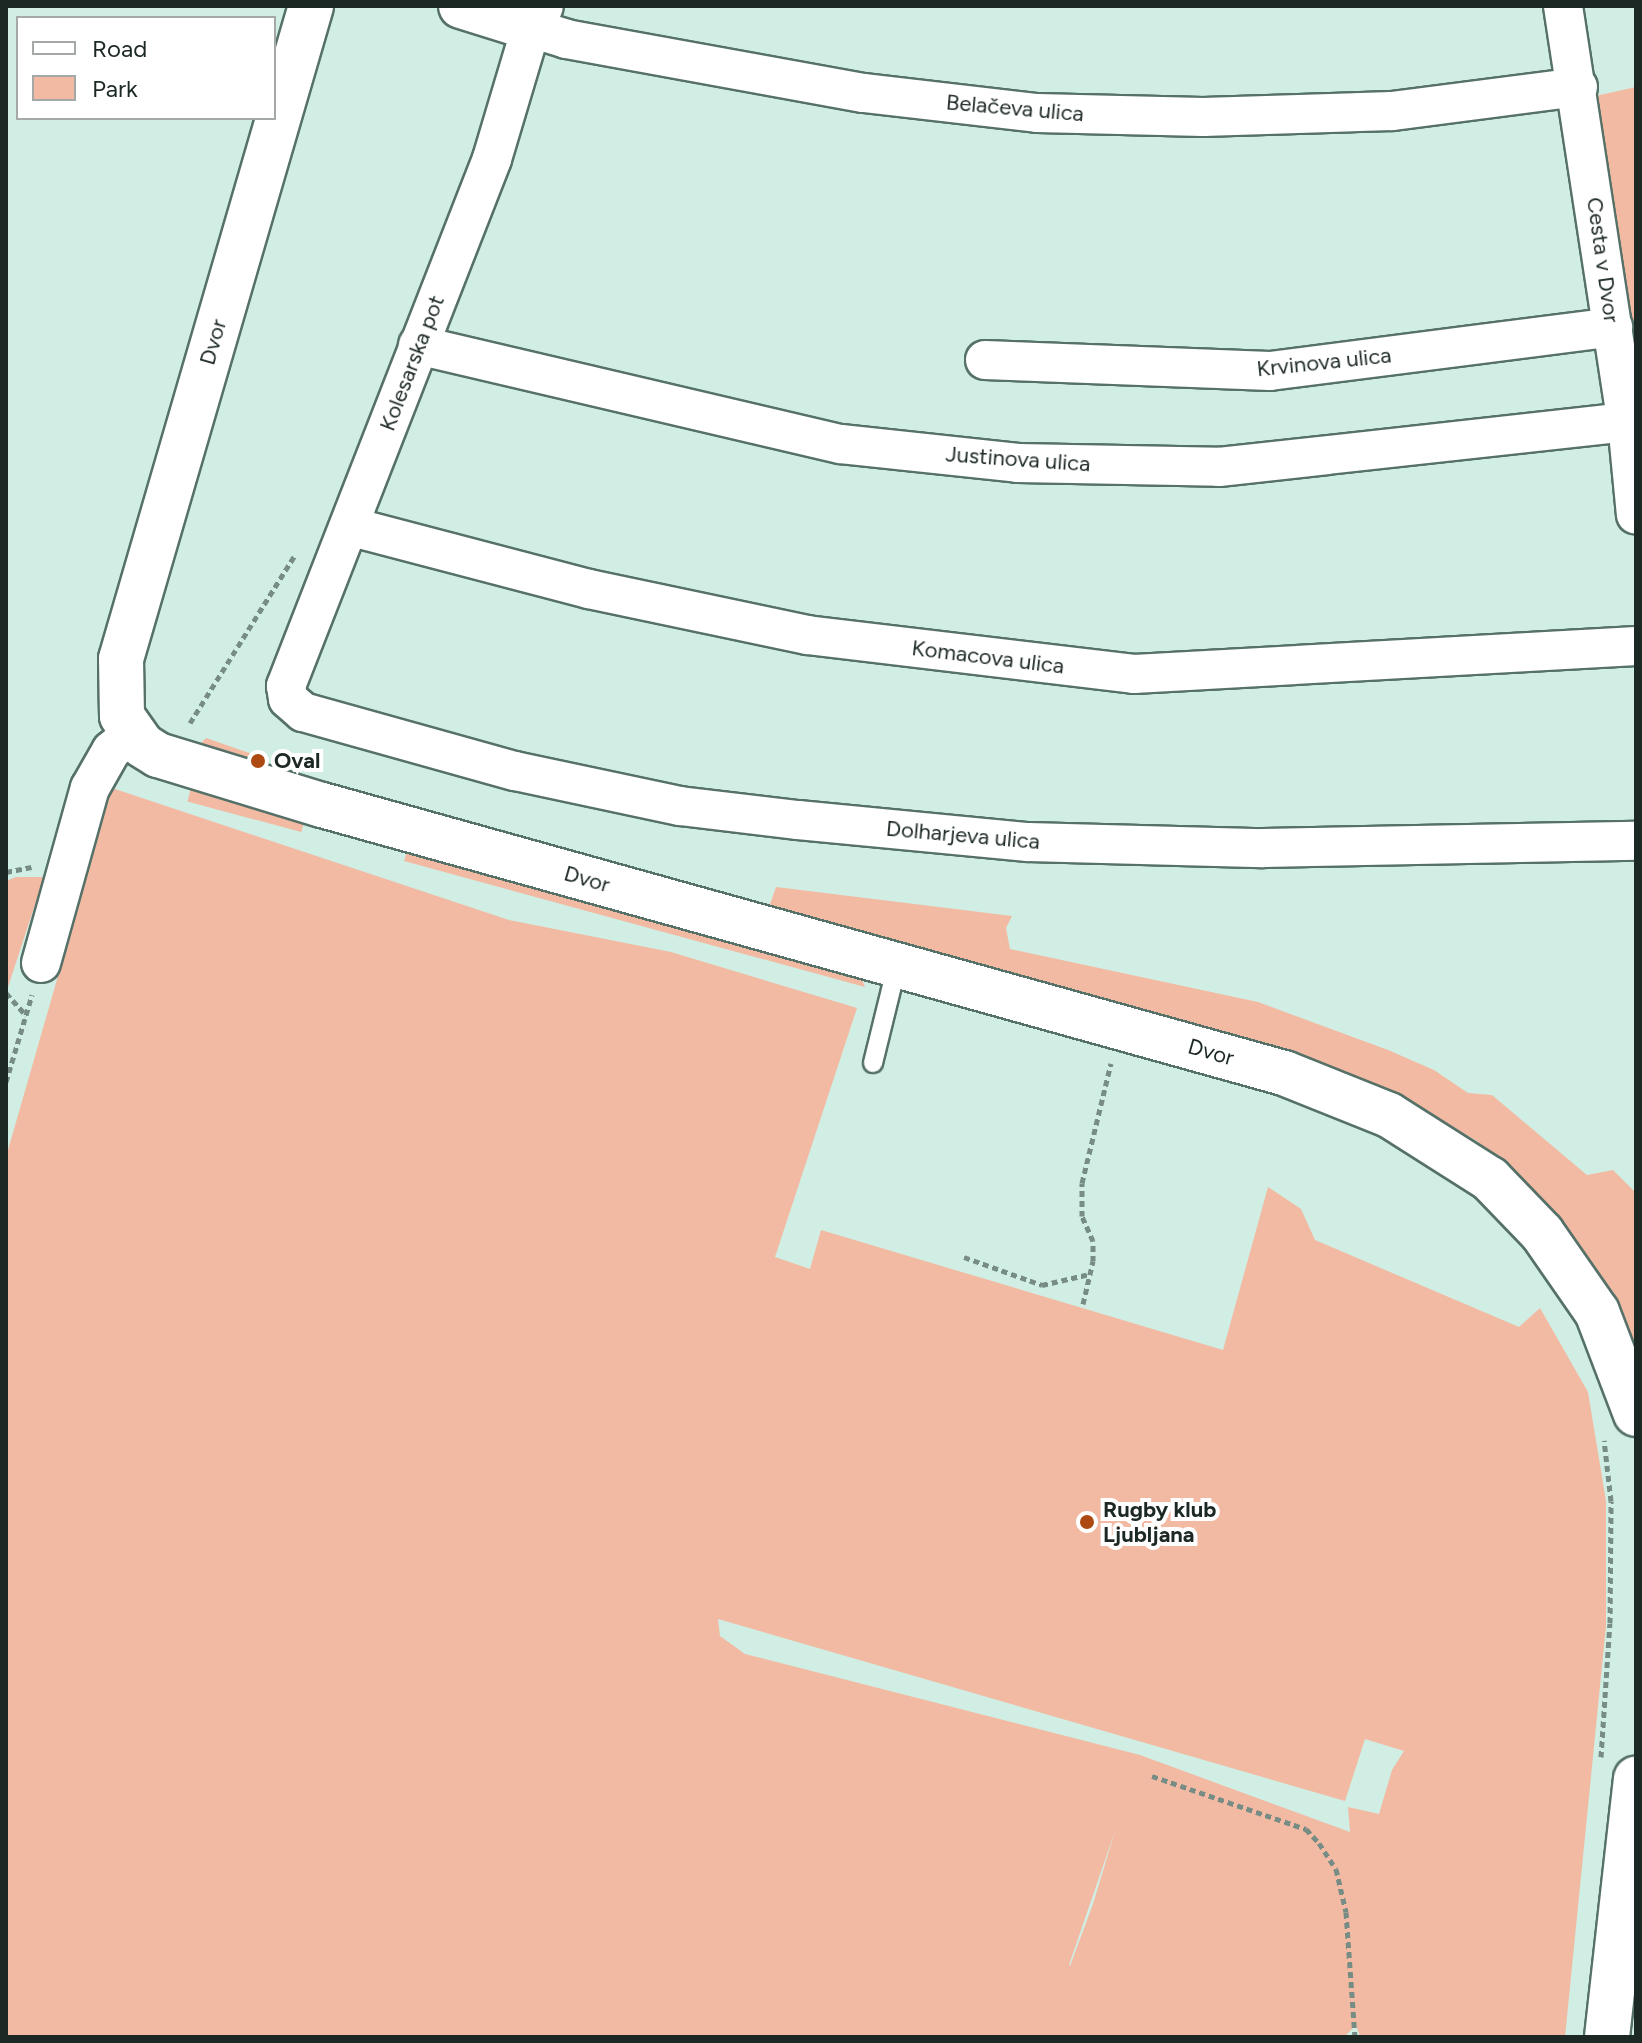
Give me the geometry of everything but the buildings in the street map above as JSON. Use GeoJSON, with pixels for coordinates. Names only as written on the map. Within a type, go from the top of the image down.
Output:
{"type":"FeatureCollection","features":[{"type":"Feature","properties":{"kind":"street","name":"Dvor"},"geometry":{"type":"LineString","coordinates":[[311,6],[121,659],[118,697],[132,733],[158,755],[251,784],[1284,1073],[1389,1115],[1490,1179],[1567,1265],[1613,1345],[1620,1424]]}},
{"type":"Feature","properties":{"kind":"street","name":"Belačeva ulica"},"geometry":{"type":"LineString","coordinates":[[461,6],[536,17],[567,39],[863,93],[1037,113],[1203,117],[1392,111],[1578,87]]}},
{"type":"Feature","properties":{"kind":"street","name":"Cesta v Dvor"},"geometry":{"type":"LineString","coordinates":[[1563,6],[1578,87],[1627,422],[1636,515]]}},
{"type":"Feature","properties":{"kind":"street","name":"Kolesarska pot"},"geometry":{"type":"LineString","coordinates":[[303,712],[288,699],[286,686],[352,527],[418,345],[492,159],[536,17]]}},
{"type":"Feature","properties":{"kind":"street","name":"Krvinova ulica"},"geometry":{"type":"LineString","coordinates":[[985,360],[1270,371],[1613,327]]}},
{"type":"Feature","properties":{"kind":"street","name":"Justinova ulica"},"geometry":{"type":"LineString","coordinates":[[418,345],[841,444],[1018,463],[1219,467],[1627,422]]}},
{"type":"Feature","properties":{"kind":"street","name":"Komacova ulica"},"geometry":{"type":"LineString","coordinates":[[352,527],[589,589],[807,635],[1134,674],[1636,646]]}},
{"type":"Feature","properties":{"kind":"street","name":"Dolharjeva ulica"},"geometry":{"type":"LineString","coordinates":[[303,712],[515,771],[680,806],[997,839],[1263,848],[1636,841]]}},
{"type":"Feature","properties":{"kind":"street"},"geometry":{"type":"LineString","coordinates":[[41,963],[90,788],[111,751],[132,733]]}},
{"type":"Feature","properties":{"kind":"street"},"geometry":{"type":"LineString","coordinates":[[1607,2037],[1618,1772]]}},
{"type":"Feature","properties":{"kind":"lane"},"geometry":{"type":"LineString","coordinates":[[873,1063],[897,965]]}},
{"type":"Feature","properties":{"kind":"path"},"geometry":{"type":"LineString","coordinates":[[6,1082],[41,963]]}},
{"type":"Feature","properties":{"kind":"path"},"geometry":{"type":"LineString","coordinates":[[6,993],[26,1015]]}},
{"type":"Feature","properties":{"kind":"path"},"geometry":{"type":"LineString","coordinates":[[1097,1058],[1125,1066]]}},
{"type":"Feature","properties":{"kind":"path"},"geometry":{"type":"LineString","coordinates":[[1083,1304],[1091,1274],[1093,1241],[1082,1216],[1082,1183],[1112,1062]]}},
{"type":"Feature","properties":{"kind":"path"},"geometry":{"type":"LineString","coordinates":[[964,1257],[1042,1285],[1091,1274]]}},
{"type":"Feature","properties":{"kind":"path"},"geometry":{"type":"LineString","coordinates":[[1618,1772],[1610,1577],[1620,1424]]}},
{"type":"Feature","properties":{"kind":"path"},"geometry":{"type":"LineString","coordinates":[[1152,1776],[1306,1829],[1319,1843],[1336,1869],[1346,1912],[1355,2037]]}},
{"type":"Feature","properties":{"kind":"green space"},"geometry":{"type":"Polygon","coordinates":[[[1636,87],[1636,412],[1591,97],[1636,87]]]}},
{"type":"Feature","properties":{"kind":"green space"},"geometry":{"type":"Polygon","coordinates":[[[206,738],[255,755],[252,764],[196,748],[206,738]]]}},
{"type":"Feature","properties":{"kind":"green space"},"geometry":{"type":"Polygon","coordinates":[[[112,788],[509,920],[671,952],[857,1008],[775,1257],[810,1269],[821,1230],[1223,1350],[1268,1187],[1301,1209],[1315,1240],[1519,1327],[1540,1308],[1588,1392],[1606,1501],[1606,1626],[1565,2037],[1360,2037],[1356,2025],[1344,2037],[6,2037],[6,1157],[112,788]],[[718,1619],[720,1636],[745,1654],[1140,1755],[1350,1832],[1348,1807],[1379,1814],[1392,1770],[1404,1751],[1365,1739],[1345,1801],[718,1619]],[[1115,1831],[1069,1965],[1070,1966],[1093,1904],[1115,1831]]]}},
{"type":"Feature","properties":{"kind":"green space"},"geometry":{"type":"Polygon","coordinates":[[[191,788],[305,819],[301,832],[187,802],[191,788]]]}},
{"type":"Feature","properties":{"kind":"green space"},"geometry":{"type":"Polygon","coordinates":[[[408,848],[860,974],[865,987],[404,861],[408,848]]]}},
{"type":"Feature","properties":{"kind":"green space"},"geometry":{"type":"Polygon","coordinates":[[[16,877],[44,877],[8,987],[6,881],[16,877]]]}},
{"type":"Feature","properties":{"kind":"green space"},"geometry":{"type":"Polygon","coordinates":[[[776,887],[1012,916],[1006,928],[1010,949],[1258,1002],[1388,1050],[1434,1070],[1468,1093],[1492,1095],[1587,1175],[1613,1170],[1636,1193],[1636,1346],[1603,1281],[1569,1230],[1528,1186],[1477,1141],[1394,1094],[1185,1021],[769,907],[776,887]]]}},
{"type":"Feature","properties":{"kind":"place","name":"Oval"},"geometry":{"type":"Point","coordinates":[258,761]}},
{"type":"Feature","properties":{"kind":"place","name":"Rugby klub Ljubljana"},"geometry":{"type":"Point","coordinates":[1087,1522]}}]}
